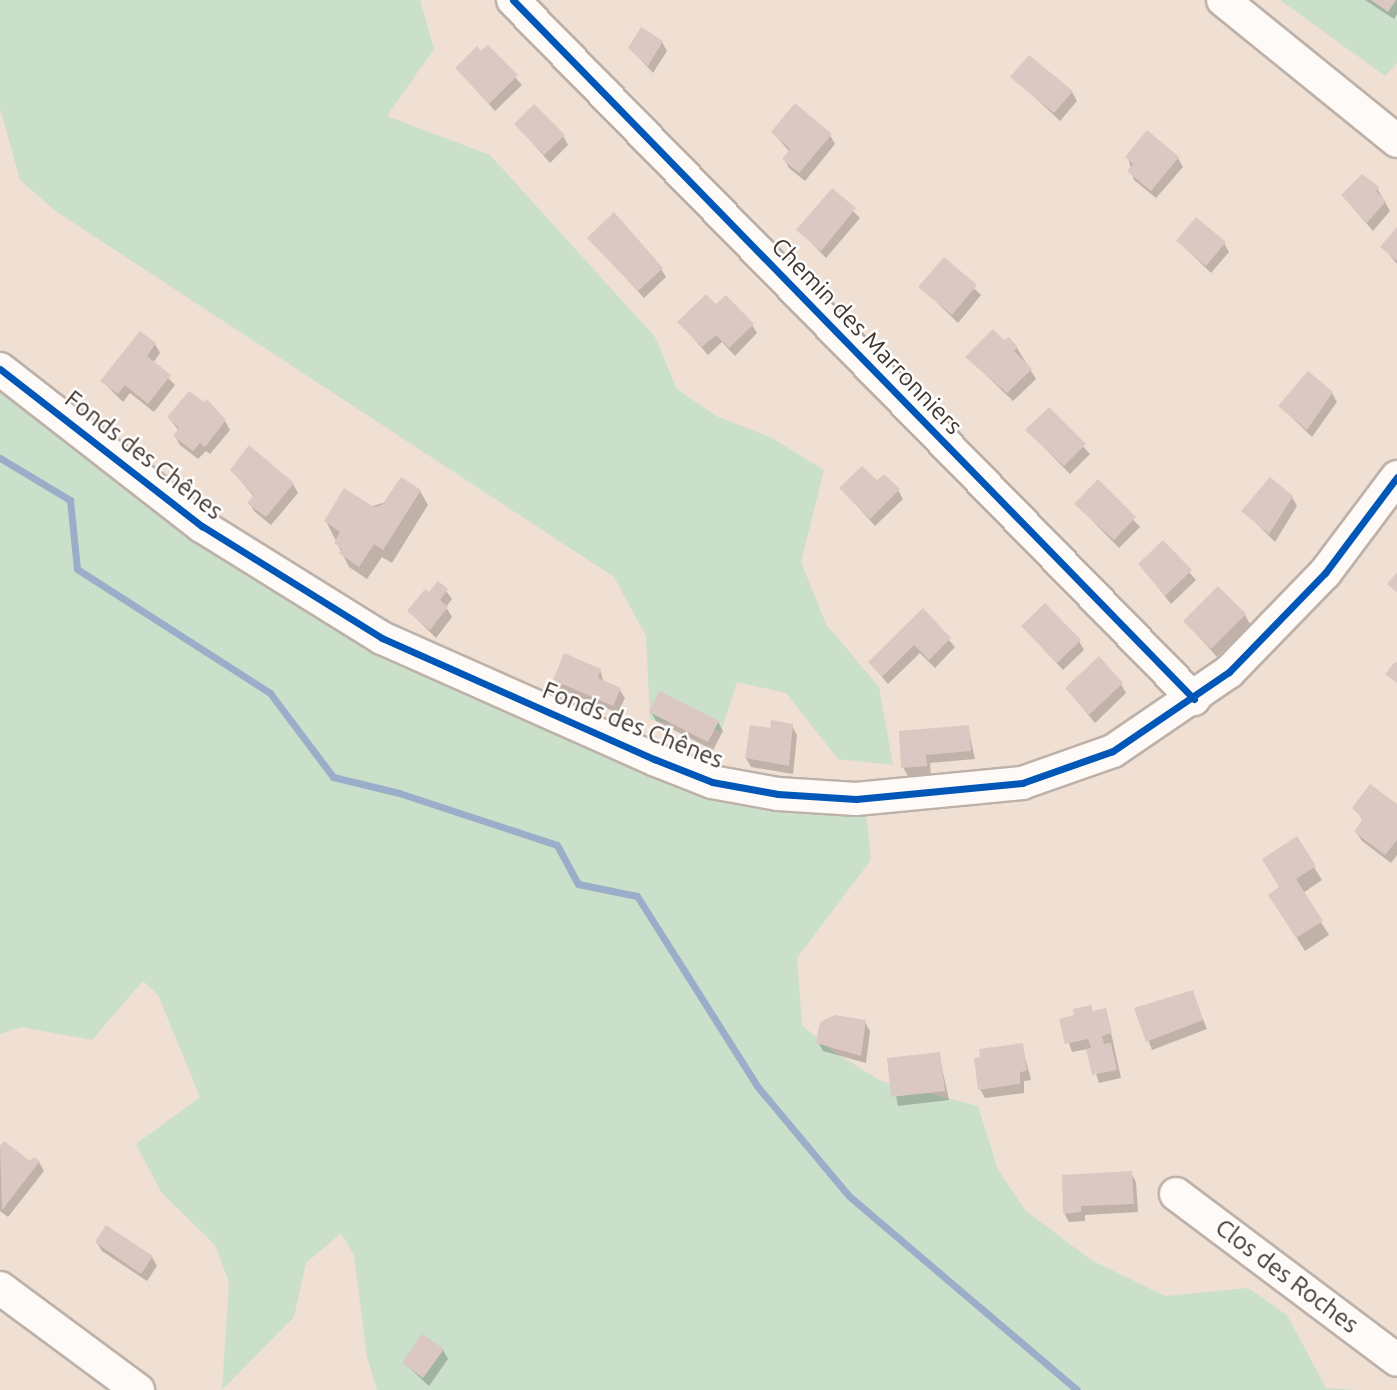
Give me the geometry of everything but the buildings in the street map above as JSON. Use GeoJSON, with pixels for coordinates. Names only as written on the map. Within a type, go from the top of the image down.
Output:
{"type":"FeatureCollection","features":[{"type":"Feature","properties":{"kind":"street","name":"Chemin des Marronniers"},"geometry":{"type":"LineString","coordinates":[[513,0],[1194,699]]}},
{"type":"Feature","properties":{"kind":"street"},"geometry":{"type":"LineString","coordinates":[[1223,0],[1397,141]]}},
{"type":"Feature","properties":{"kind":"street","name":"Fonds des Chênes"},"geometry":{"type":"LineString","coordinates":[[0,369],[202,526],[382,638],[712,782],[778,794],[856,799],[1022,783],[1112,751],[1194,699],[1229,672],[1325,573],[1397,477]]}},
{"type":"Feature","properties":{"kind":"street","name":"Clos des Roches"},"geometry":{"type":"LineString","coordinates":[[1176,1194],[1397,1360]]}},
{"type":"Feature","properties":{"kind":"street"},"geometry":{"type":"LineString","coordinates":[[0,1288],[138,1390]]}},
{"type":"Feature","properties":{"kind":"green space"},"geometry":{"type":"Polygon","coordinates":[[[0,0],[420,0],[434,49],[387,116],[490,155],[655,337],[677,389],[716,416],[770,437],[824,470],[801,562],[826,624],[879,687],[893,765],[838,759],[786,693],[737,682],[721,731],[650,720],[646,636],[614,577],[57,212],[20,180],[0,108],[0,0]]]}},
{"type":"Feature","properties":{"kind":"green space"},"geometry":{"type":"Polygon","coordinates":[[[1280,0],[1397,0],[1397,63],[1385,76],[1280,0]]]}},
{"type":"Feature","properties":{"kind":"green space"},"geometry":{"type":"Polygon","coordinates":[[[0,380],[210,550],[354,634],[613,760],[822,786],[854,806],[867,818],[871,860],[797,958],[802,1025],[834,1052],[881,1081],[978,1106],[998,1170],[1026,1211],[1091,1260],[1165,1296],[1248,1288],[1287,1315],[1326,1388],[1356,1390],[377,1390],[367,1357],[354,1255],[341,1233],[306,1263],[294,1317],[222,1390],[229,1282],[215,1245],[161,1192],[136,1144],[200,1097],[158,995],[143,981],[92,1040],[21,1027],[0,1034],[0,380]]]}},
{"type":"Feature","properties":{"kind":"waterway"},"geometry":{"type":"LineString","coordinates":[[0,458],[70,500],[77,569],[270,693],[333,777],[399,793],[557,845],[578,884],[637,896],[757,1086],[849,1196],[1077,1390]]}},
{"type":"Feature","properties":{"kind":"cycle path"},"geometry":{"type":"LineString","coordinates":[[513,0],[1194,699]]}},
{"type":"Feature","properties":{"kind":"cycle path"},"geometry":{"type":"LineString","coordinates":[[0,369],[202,526],[382,638],[654,759],[712,782],[778,794],[856,799],[1022,783],[1113,751],[1229,672],[1325,573],[1397,477]]}}]}
